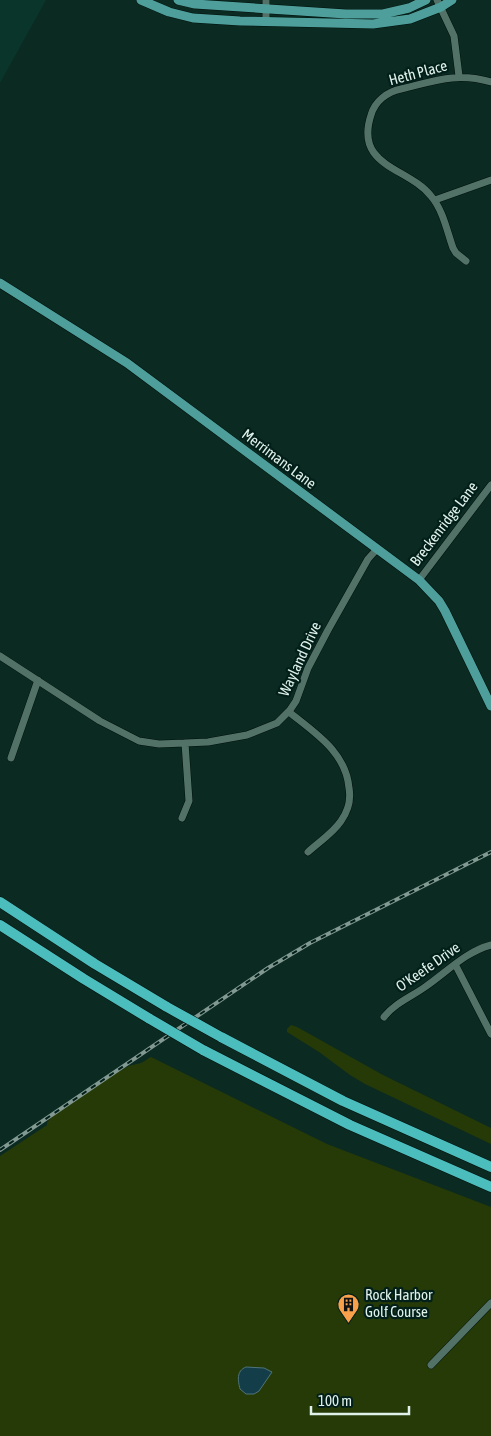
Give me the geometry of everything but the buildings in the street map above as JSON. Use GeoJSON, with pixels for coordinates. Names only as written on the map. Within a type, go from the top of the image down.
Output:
{"type":"FeatureCollection","features":[{"type":"Feature","properties":{"kind":"highway"},"geometry":{"type":"LineString","coordinates":[[0,902],[95,964],[221,1037],[343,1101],[491,1167]]}},
{"type":"Feature","properties":{"kind":"highway"},"geometry":{"type":"LineString","coordinates":[[0,926],[203,1050],[350,1125],[491,1187]]}},
{"type":"Feature","properties":{"kind":"main road"},"geometry":{"type":"LineString","coordinates":[[141,0],[169,12],[194,18],[266,22],[374,24],[410,19],[439,3],[452,0]]}},
{"type":"Feature","properties":{"kind":"main road"},"geometry":{"type":"LineString","coordinates":[[178,0],[195,4],[266,4],[346,14],[383,14],[409,8],[426,0]]}},
{"type":"Feature","properties":{"kind":"main road","name":"Merrimans Lane"},"geometry":{"type":"LineString","coordinates":[[0,283],[127,363],[419,580],[439,601],[445,611],[491,706]]}},
{"type":"Feature","properties":{"kind":"street"},"geometry":{"type":"LineString","coordinates":[[439,3],[454,36],[459,76],[491,82]]}},
{"type":"Feature","properties":{"kind":"street"},"geometry":{"type":"LineString","coordinates":[[266,4],[266,22]]}},
{"type":"Feature","properties":{"kind":"street","name":"Heth Place"},"geometry":{"type":"LineString","coordinates":[[459,76],[389,93],[374,108],[369,124],[369,141],[371,149],[379,160],[391,169],[416,182],[435,200],[453,248],[466,261]]}},
{"type":"Feature","properties":{"kind":"street"},"geometry":{"type":"LineString","coordinates":[[435,200],[491,180]]}},
{"type":"Feature","properties":{"kind":"street","name":"Breckenridge Lane"},"geometry":{"type":"LineString","coordinates":[[419,580],[491,485]]}},
{"type":"Feature","properties":{"kind":"street","name":"Wayland Drive"},"geometry":{"type":"LineString","coordinates":[[0,656],[100,721],[139,740],[159,744],[186,743],[227,739],[247,734],[277,723],[296,701],[308,668],[328,630],[368,559],[377,549]]}},
{"type":"Feature","properties":{"kind":"street"},"geometry":{"type":"LineString","coordinates":[[12,758],[38,680]]}},
{"type":"Feature","properties":{"kind":"street"},"geometry":{"type":"LineString","coordinates":[[288,712],[318,735],[335,752],[345,767],[349,785],[348,807],[341,822],[308,852]]}},
{"type":"Feature","properties":{"kind":"street"},"geometry":{"type":"LineString","coordinates":[[182,818],[189,801],[186,743]]}},
{"type":"Feature","properties":{"kind":"street","name":"O'Keefe Drive"},"geometry":{"type":"LineString","coordinates":[[384,1017],[394,1006],[436,980],[478,949],[491,944]]}},
{"type":"Feature","properties":{"kind":"street"},"geometry":{"type":"LineString","coordinates":[[456,964],[491,1034]]}},
{"type":"Feature","properties":{"kind":"street"},"geometry":{"type":"LineString","coordinates":[[430,1365],[491,1303]]}},
{"type":"Feature","properties":{"kind":"shaded area"},"geometry":{"type":"Polygon","coordinates":[[[0,0],[46,0],[0,83],[0,0]]]}},
{"type":"Feature","properties":{"kind":"green space"},"geometry":{"type":"Polygon","coordinates":[[[291,1025],[383,1075],[491,1128],[491,1144],[365,1084],[287,1032],[291,1025]]]}},
{"type":"Feature","properties":{"kind":"green space"},"geometry":{"type":"Polygon","coordinates":[[[151,1057],[327,1144],[491,1207],[491,1436],[0,1436],[0,1156],[47,1125],[52,1117],[84,1093],[127,1067],[141,1063],[151,1057]]]}},
{"type":"Feature","properties":{"kind":"water"},"geometry":{"type":"Polygon","coordinates":[[[246,1367],[264,1368],[272,1372],[259,1391],[254,1394],[246,1394],[240,1389],[239,1374],[246,1367]]]}},
{"type":"Feature","properties":{"kind":"railway"},"geometry":{"type":"LineString","coordinates":[[0,1150],[268,968],[310,943],[491,852]]}},
{"type":"Feature","properties":{"kind":"place","name":"Rock Harbor Golf Course"},"geometry":{"type":"Point","coordinates":[349,1323]}}]}
